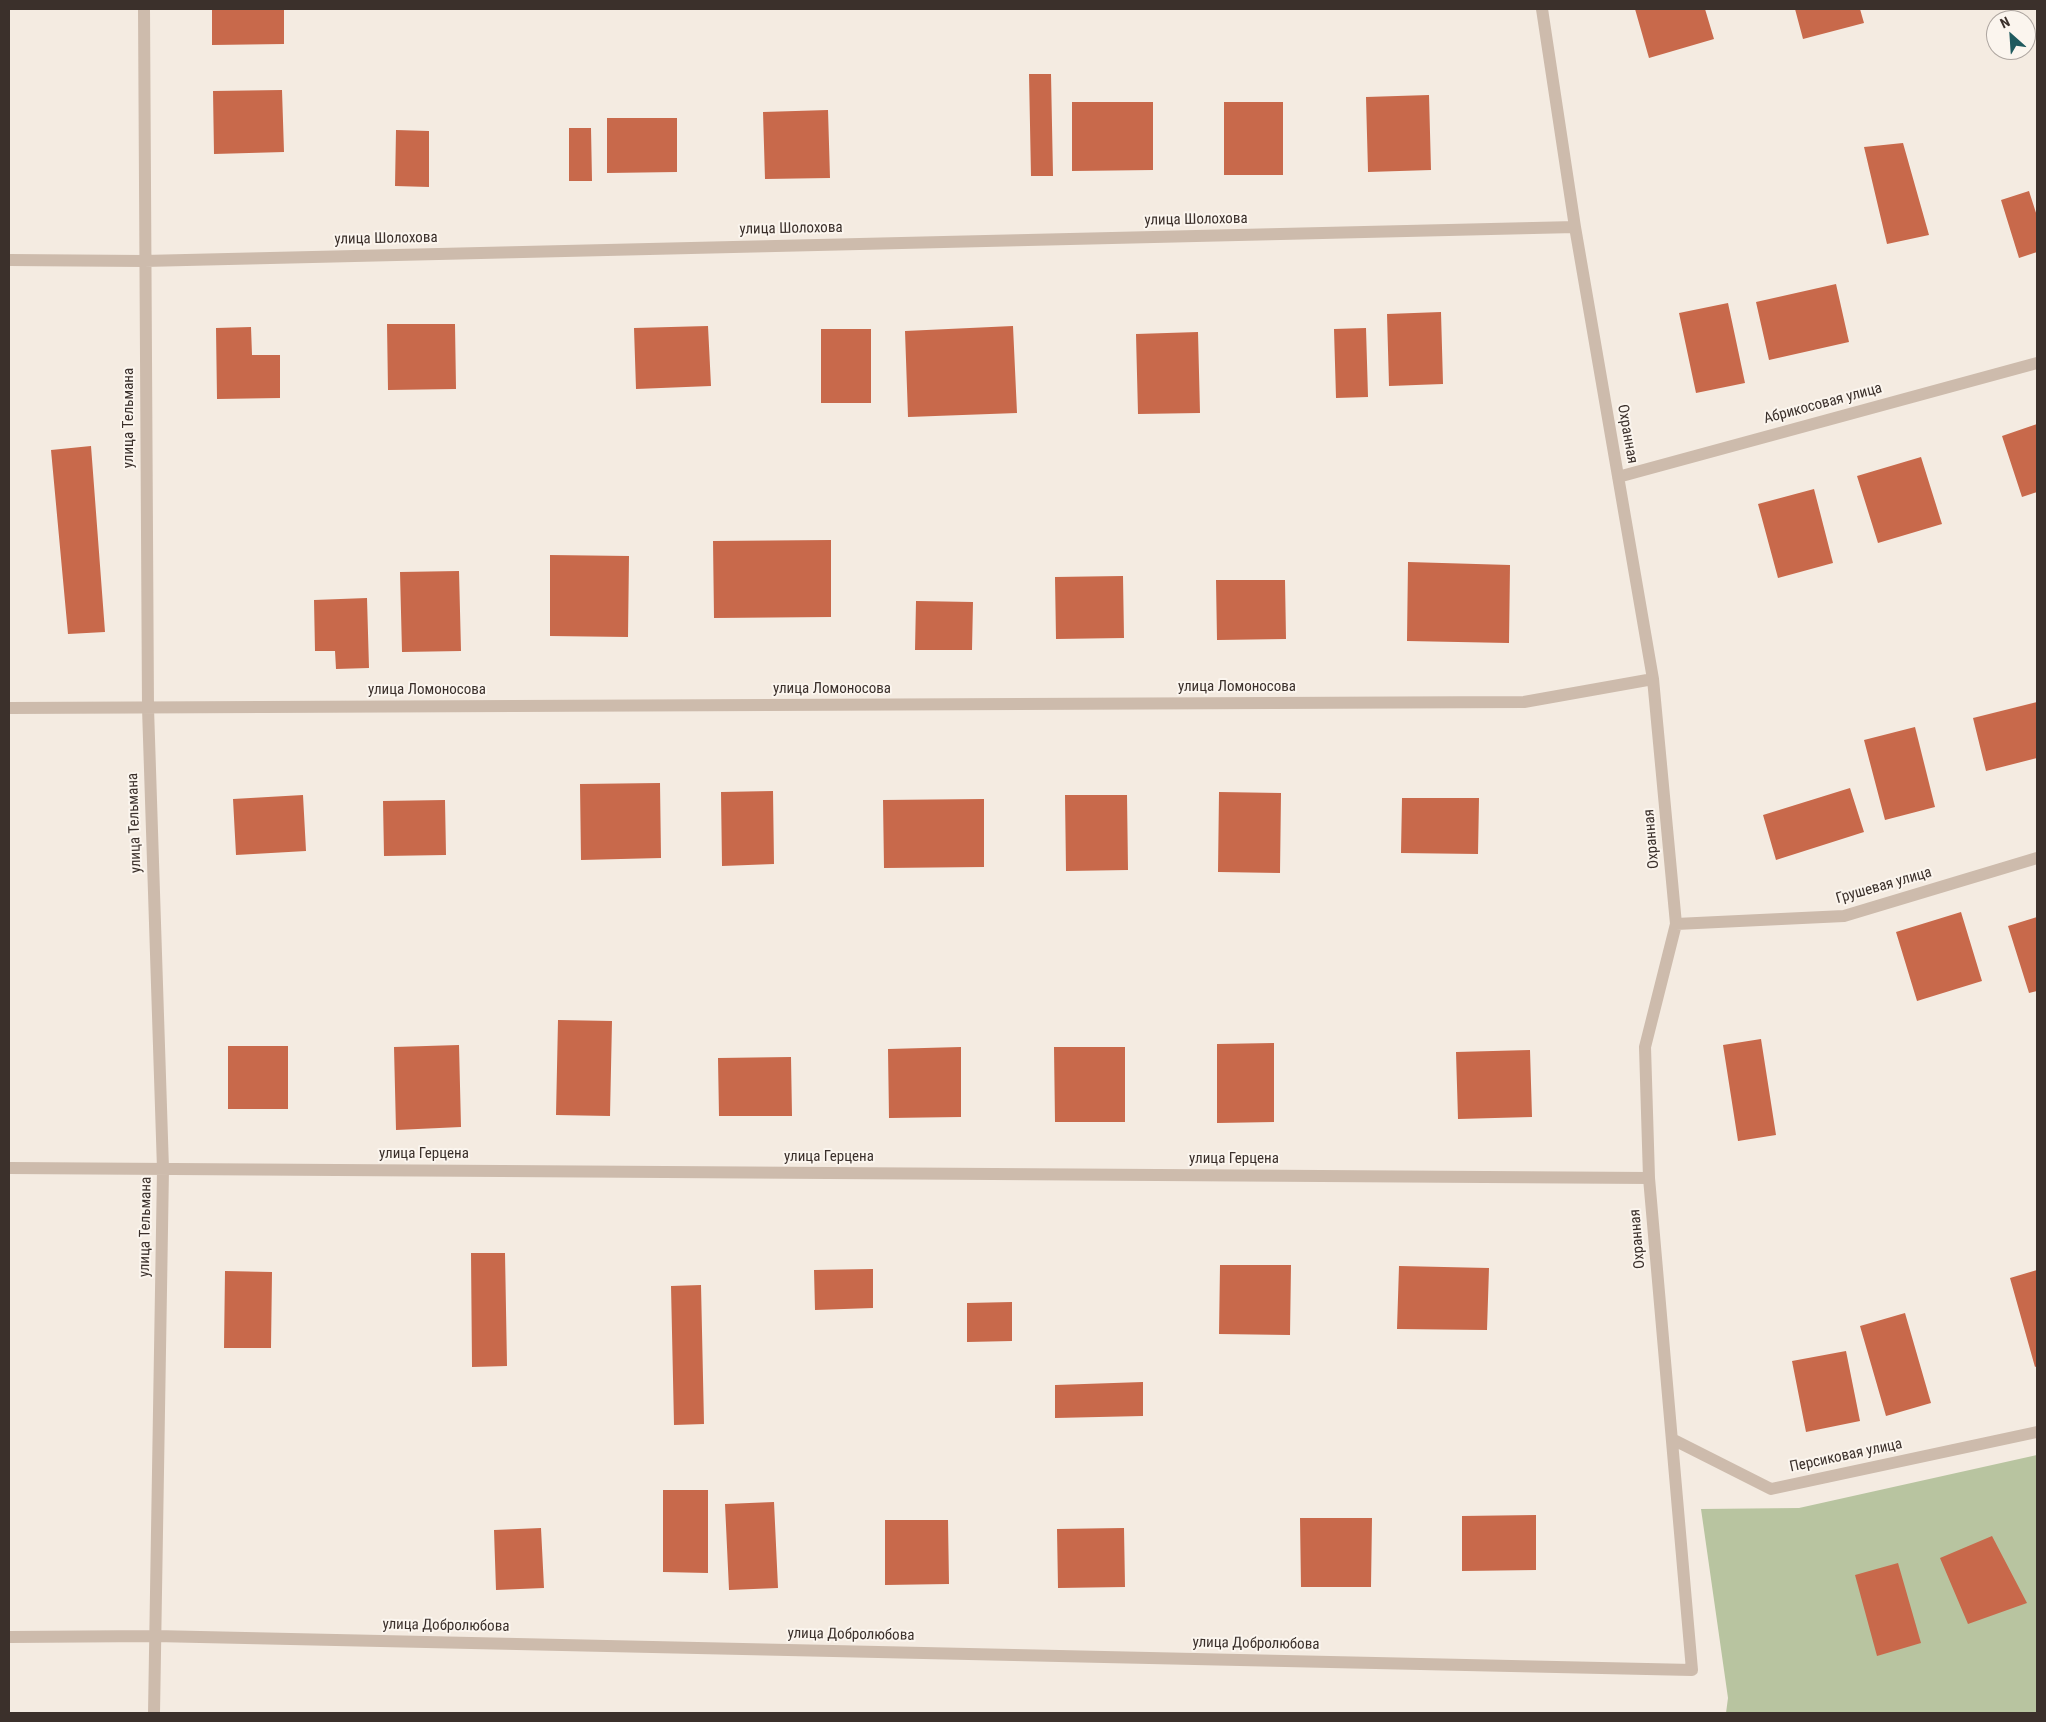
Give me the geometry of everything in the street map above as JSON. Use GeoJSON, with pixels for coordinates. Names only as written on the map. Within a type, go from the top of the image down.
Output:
{"type":"FeatureCollection","features":[{"type":"Feature","properties":{"kind":"street","name":"улица Тельмана"},"geometry":{"type":"LineString","coordinates":[[144,9],[148,708],[163,1169],[154,1713]]}},
{"type":"Feature","properties":{"kind":"street","name":"Охранная"},"geometry":{"type":"LineString","coordinates":[[1542,9],[1575,227],[1653,679],[1676,924],[1645,1047],[1649,1178],[1692,1670]]}},
{"type":"Feature","properties":{"kind":"street","name":"улица Шолохова"},"geometry":{"type":"LineString","coordinates":[[9,260],[144,261],[1575,227]]}},
{"type":"Feature","properties":{"kind":"street","name":"Абрикосовая улица"},"geometry":{"type":"LineString","coordinates":[[1618,477],[2037,363]]}},
{"type":"Feature","properties":{"kind":"street","name":"улица Ломоносова"},"geometry":{"type":"LineString","coordinates":[[9,708],[1524,702],[1653,679]]}},
{"type":"Feature","properties":{"kind":"street","name":"Грушевая улица"},"geometry":{"type":"LineString","coordinates":[[1676,924],[1844,916],[2037,858]]}},
{"type":"Feature","properties":{"kind":"street","name":"улица Герцена"},"geometry":{"type":"LineString","coordinates":[[9,1168],[1649,1178]]}},
{"type":"Feature","properties":{"kind":"street","name":"Персиковая улица"},"geometry":{"type":"LineString","coordinates":[[1672,1439],[1771,1489],[2037,1432]]}},
{"type":"Feature","properties":{"kind":"street","name":"улица Добролюбова"},"geometry":{"type":"LineString","coordinates":[[9,1637],[155,1636],[1692,1670]]}},
{"type":"Feature","properties":{"kind":"green space"},"geometry":{"type":"Polygon","coordinates":[[[2037,1455],[2037,1713],[1726,1713],[1728,1698],[1701,1509],[1799,1508],[2037,1455]]]}},
{"type":"Feature","properties":{"kind":"building"},"geometry":{"type":"Polygon","coordinates":[[[212,9],[284,9],[284,44],[212,45],[212,9]]]}},
{"type":"Feature","properties":{"kind":"building"},"geometry":{"type":"Polygon","coordinates":[[[1635,9],[1705,9],[1714,39],[1649,58],[1635,9]]]}},
{"type":"Feature","properties":{"kind":"building"},"geometry":{"type":"Polygon","coordinates":[[[1795,9],[1860,9],[1864,23],[1803,39],[1795,9]]]}},
{"type":"Feature","properties":{"kind":"building"},"geometry":{"type":"Polygon","coordinates":[[[1029,74],[1051,74],[1053,176],[1031,176],[1029,74]]]}},
{"type":"Feature","properties":{"kind":"building"},"geometry":{"type":"Polygon","coordinates":[[[282,90],[284,152],[214,154],[213,91],[282,90]]]}},
{"type":"Feature","properties":{"kind":"building"},"geometry":{"type":"Polygon","coordinates":[[[1429,95],[1431,170],[1368,172],[1366,97],[1429,95]]]}},
{"type":"Feature","properties":{"kind":"building"},"geometry":{"type":"Polygon","coordinates":[[[1072,102],[1153,102],[1153,170],[1072,171],[1072,102]]]}},
{"type":"Feature","properties":{"kind":"building"},"geometry":{"type":"Polygon","coordinates":[[[1224,102],[1283,102],[1283,175],[1224,175],[1224,102]]]}},
{"type":"Feature","properties":{"kind":"building"},"geometry":{"type":"Polygon","coordinates":[[[828,110],[830,178],[765,179],[763,112],[828,110]]]}},
{"type":"Feature","properties":{"kind":"building"},"geometry":{"type":"Polygon","coordinates":[[[607,118],[677,118],[677,172],[607,173],[607,118]]]}},
{"type":"Feature","properties":{"kind":"building"},"geometry":{"type":"Polygon","coordinates":[[[569,128],[591,128],[592,181],[569,181],[569,128]]]}},
{"type":"Feature","properties":{"kind":"building"},"geometry":{"type":"Polygon","coordinates":[[[396,130],[429,131],[429,187],[395,186],[396,130]]]}},
{"type":"Feature","properties":{"kind":"building"},"geometry":{"type":"Polygon","coordinates":[[[1903,143],[1929,235],[1887,244],[1864,147],[1903,143]]]}},
{"type":"Feature","properties":{"kind":"building"},"geometry":{"type":"Polygon","coordinates":[[[2029,191],[2037,216],[2037,252],[2019,258],[2001,200],[2029,191]]]}},
{"type":"Feature","properties":{"kind":"building"},"geometry":{"type":"Polygon","coordinates":[[[1836,284],[1849,342],[1769,360],[1756,302],[1836,284]]]}},
{"type":"Feature","properties":{"kind":"building"},"geometry":{"type":"Polygon","coordinates":[[[1728,303],[1745,383],[1696,393],[1679,313],[1728,303]]]}},
{"type":"Feature","properties":{"kind":"building"},"geometry":{"type":"Polygon","coordinates":[[[1441,312],[1443,384],[1389,386],[1387,314],[1441,312]]]}},
{"type":"Feature","properties":{"kind":"building"},"geometry":{"type":"Polygon","coordinates":[[[387,324],[455,324],[456,389],[388,390],[387,324]]]}},
{"type":"Feature","properties":{"kind":"building"},"geometry":{"type":"Polygon","coordinates":[[[708,326],[711,386],[636,389],[634,328],[708,326]]]}},
{"type":"Feature","properties":{"kind":"building"},"geometry":{"type":"Polygon","coordinates":[[[1013,326],[1017,413],[908,417],[905,331],[1013,326]]]}},
{"type":"Feature","properties":{"kind":"building"},"geometry":{"type":"Polygon","coordinates":[[[251,327],[252,355],[280,355],[280,398],[217,399],[216,328],[251,327]]]}},
{"type":"Feature","properties":{"kind":"building"},"geometry":{"type":"Polygon","coordinates":[[[1366,328],[1368,397],[1336,398],[1334,329],[1366,328]]]}},
{"type":"Feature","properties":{"kind":"building"},"geometry":{"type":"Polygon","coordinates":[[[821,329],[871,329],[871,403],[821,403],[821,329]]]}},
{"type":"Feature","properties":{"kind":"building"},"geometry":{"type":"Polygon","coordinates":[[[1198,332],[1200,413],[1138,414],[1136,334],[1198,332]]]}},
{"type":"Feature","properties":{"kind":"building"},"geometry":{"type":"Polygon","coordinates":[[[2037,424],[2037,492],[2022,497],[2002,436],[2037,424]]]}},
{"type":"Feature","properties":{"kind":"building"},"geometry":{"type":"Polygon","coordinates":[[[91,446],[105,632],[68,634],[51,450],[91,446]]]}},
{"type":"Feature","properties":{"kind":"building"},"geometry":{"type":"Polygon","coordinates":[[[1921,457],[1942,524],[1878,543],[1857,476],[1921,457]]]}},
{"type":"Feature","properties":{"kind":"building"},"geometry":{"type":"Polygon","coordinates":[[[1814,489],[1833,563],[1778,578],[1758,504],[1814,489]]]}},
{"type":"Feature","properties":{"kind":"building"},"geometry":{"type":"Polygon","coordinates":[[[831,540],[831,617],[714,618],[713,541],[831,540]]]}},
{"type":"Feature","properties":{"kind":"building"},"geometry":{"type":"Polygon","coordinates":[[[550,555],[629,556],[628,637],[550,636],[550,555]]]}},
{"type":"Feature","properties":{"kind":"building"},"geometry":{"type":"Polygon","coordinates":[[[1408,562],[1510,565],[1509,643],[1407,641],[1408,562]]]}},
{"type":"Feature","properties":{"kind":"building"},"geometry":{"type":"Polygon","coordinates":[[[459,571],[461,651],[402,652],[400,572],[459,571]]]}},
{"type":"Feature","properties":{"kind":"building"},"geometry":{"type":"Polygon","coordinates":[[[1123,576],[1124,638],[1056,639],[1055,577],[1123,576]]]}},
{"type":"Feature","properties":{"kind":"building"},"geometry":{"type":"Polygon","coordinates":[[[1216,580],[1285,580],[1286,639],[1217,640],[1216,580]]]}},
{"type":"Feature","properties":{"kind":"building"},"geometry":{"type":"Polygon","coordinates":[[[367,598],[369,668],[336,669],[335,651],[315,651],[314,600],[367,598]]]}},
{"type":"Feature","properties":{"kind":"building"},"geometry":{"type":"Polygon","coordinates":[[[916,601],[973,602],[972,650],[915,650],[916,601]]]}},
{"type":"Feature","properties":{"kind":"building"},"geometry":{"type":"Polygon","coordinates":[[[2037,702],[2037,758],[1986,771],[1973,718],[2037,702]]]}},
{"type":"Feature","properties":{"kind":"building"},"geometry":{"type":"Polygon","coordinates":[[[1915,727],[1935,807],[1885,820],[1864,740],[1915,727]]]}},
{"type":"Feature","properties":{"kind":"building"},"geometry":{"type":"Polygon","coordinates":[[[660,783],[661,858],[581,860],[580,784],[660,783]]]}},
{"type":"Feature","properties":{"kind":"building"},"geometry":{"type":"Polygon","coordinates":[[[1850,788],[1864,832],[1776,860],[1763,815],[1850,788]]]}},
{"type":"Feature","properties":{"kind":"building"},"geometry":{"type":"Polygon","coordinates":[[[773,791],[774,864],[722,866],[721,792],[773,791]]]}},
{"type":"Feature","properties":{"kind":"building"},"geometry":{"type":"Polygon","coordinates":[[[1219,792],[1281,793],[1280,873],[1218,872],[1219,792]]]}},
{"type":"Feature","properties":{"kind":"building"},"geometry":{"type":"Polygon","coordinates":[[[303,795],[306,851],[236,855],[233,799],[303,795]]]}},
{"type":"Feature","properties":{"kind":"building"},"geometry":{"type":"Polygon","coordinates":[[[1065,795],[1127,795],[1128,870],[1066,871],[1065,795]]]}},
{"type":"Feature","properties":{"kind":"building"},"geometry":{"type":"Polygon","coordinates":[[[1402,798],[1479,798],[1478,854],[1401,853],[1402,798]]]}},
{"type":"Feature","properties":{"kind":"building"},"geometry":{"type":"Polygon","coordinates":[[[984,799],[984,867],[884,868],[883,800],[984,799]]]}},
{"type":"Feature","properties":{"kind":"building"},"geometry":{"type":"Polygon","coordinates":[[[445,800],[446,855],[384,856],[383,801],[445,800]]]}},
{"type":"Feature","properties":{"kind":"building"},"geometry":{"type":"Polygon","coordinates":[[[1961,912],[1982,981],[1917,1001],[1896,932],[1961,912]]]}},
{"type":"Feature","properties":{"kind":"building"},"geometry":{"type":"Polygon","coordinates":[[[2037,917],[2037,991],[2029,993],[2008,926],[2037,917]]]}},
{"type":"Feature","properties":{"kind":"building"},"geometry":{"type":"Polygon","coordinates":[[[558,1020],[612,1021],[610,1116],[556,1115],[558,1020]]]}},
{"type":"Feature","properties":{"kind":"building"},"geometry":{"type":"Polygon","coordinates":[[[1761,1039],[1776,1135],[1738,1141],[1723,1045],[1761,1039]]]}},
{"type":"Feature","properties":{"kind":"building"},"geometry":{"type":"Polygon","coordinates":[[[1274,1043],[1274,1122],[1217,1123],[1217,1044],[1274,1043]]]}},
{"type":"Feature","properties":{"kind":"building"},"geometry":{"type":"Polygon","coordinates":[[[459,1045],[461,1127],[396,1130],[394,1047],[459,1045]]]}},
{"type":"Feature","properties":{"kind":"building"},"geometry":{"type":"Polygon","coordinates":[[[228,1046],[288,1046],[288,1109],[228,1109],[228,1046]]]}},
{"type":"Feature","properties":{"kind":"building"},"geometry":{"type":"Polygon","coordinates":[[[961,1047],[961,1117],[889,1118],[888,1049],[961,1047]]]}},
{"type":"Feature","properties":{"kind":"building"},"geometry":{"type":"Polygon","coordinates":[[[1054,1047],[1125,1047],[1125,1122],[1055,1122],[1054,1047]]]}},
{"type":"Feature","properties":{"kind":"building"},"geometry":{"type":"Polygon","coordinates":[[[1530,1050],[1532,1117],[1458,1119],[1456,1052],[1530,1050]]]}},
{"type":"Feature","properties":{"kind":"building"},"geometry":{"type":"Polygon","coordinates":[[[791,1057],[792,1116],[719,1116],[718,1058],[791,1057]]]}},
{"type":"Feature","properties":{"kind":"building"},"geometry":{"type":"Polygon","coordinates":[[[471,1253],[505,1253],[507,1366],[472,1367],[471,1253]]]}},
{"type":"Feature","properties":{"kind":"building"},"geometry":{"type":"Polygon","coordinates":[[[1220,1265],[1291,1265],[1290,1335],[1219,1334],[1220,1265]]]}},
{"type":"Feature","properties":{"kind":"building"},"geometry":{"type":"Polygon","coordinates":[[[1399,1266],[1489,1268],[1487,1330],[1397,1329],[1399,1266]]]}},
{"type":"Feature","properties":{"kind":"building"},"geometry":{"type":"Polygon","coordinates":[[[873,1269],[873,1308],[815,1310],[814,1270],[873,1269]]]}},
{"type":"Feature","properties":{"kind":"building"},"geometry":{"type":"Polygon","coordinates":[[[2037,1270],[2037,1366],[2035,1367],[2010,1278],[2037,1270]]]}},
{"type":"Feature","properties":{"kind":"building"},"geometry":{"type":"Polygon","coordinates":[[[225,1271],[272,1272],[271,1348],[224,1348],[225,1271]]]}},
{"type":"Feature","properties":{"kind":"building"},"geometry":{"type":"Polygon","coordinates":[[[701,1285],[704,1424],[674,1425],[671,1286],[701,1285]]]}},
{"type":"Feature","properties":{"kind":"building"},"geometry":{"type":"Polygon","coordinates":[[[1012,1302],[1012,1341],[967,1342],[967,1303],[1012,1302]]]}},
{"type":"Feature","properties":{"kind":"building"},"geometry":{"type":"Polygon","coordinates":[[[1905,1313],[1931,1403],[1886,1416],[1860,1326],[1905,1313]]]}},
{"type":"Feature","properties":{"kind":"building"},"geometry":{"type":"Polygon","coordinates":[[[1846,1351],[1860,1421],[1806,1432],[1792,1361],[1846,1351]]]}},
{"type":"Feature","properties":{"kind":"building"},"geometry":{"type":"Polygon","coordinates":[[[1143,1382],[1143,1416],[1055,1418],[1055,1385],[1143,1382]]]}},
{"type":"Feature","properties":{"kind":"building"},"geometry":{"type":"Polygon","coordinates":[[[663,1490],[708,1490],[708,1573],[663,1572],[663,1490]]]}},
{"type":"Feature","properties":{"kind":"building"},"geometry":{"type":"Polygon","coordinates":[[[774,1502],[778,1588],[729,1590],[725,1504],[774,1502]]]}},
{"type":"Feature","properties":{"kind":"building"},"geometry":{"type":"Polygon","coordinates":[[[1536,1515],[1536,1570],[1462,1571],[1462,1516],[1536,1515]]]}},
{"type":"Feature","properties":{"kind":"building"},"geometry":{"type":"Polygon","coordinates":[[[1300,1518],[1372,1518],[1371,1587],[1301,1587],[1300,1518]]]}},
{"type":"Feature","properties":{"kind":"building"},"geometry":{"type":"Polygon","coordinates":[[[885,1520],[948,1520],[949,1584],[885,1585],[885,1520]]]}},
{"type":"Feature","properties":{"kind":"building"},"geometry":{"type":"Polygon","coordinates":[[[541,1528],[544,1588],[496,1590],[494,1530],[541,1528]]]}},
{"type":"Feature","properties":{"kind":"building"},"geometry":{"type":"Polygon","coordinates":[[[1124,1528],[1125,1587],[1058,1588],[1057,1529],[1124,1528]]]}},
{"type":"Feature","properties":{"kind":"building"},"geometry":{"type":"Polygon","coordinates":[[[1992,1536],[2027,1603],[1968,1624],[1940,1558],[1992,1536]]]}},
{"type":"Feature","properties":{"kind":"building"},"geometry":{"type":"Polygon","coordinates":[[[1898,1563],[1921,1643],[1877,1656],[1855,1575],[1898,1563]]]}}]}
